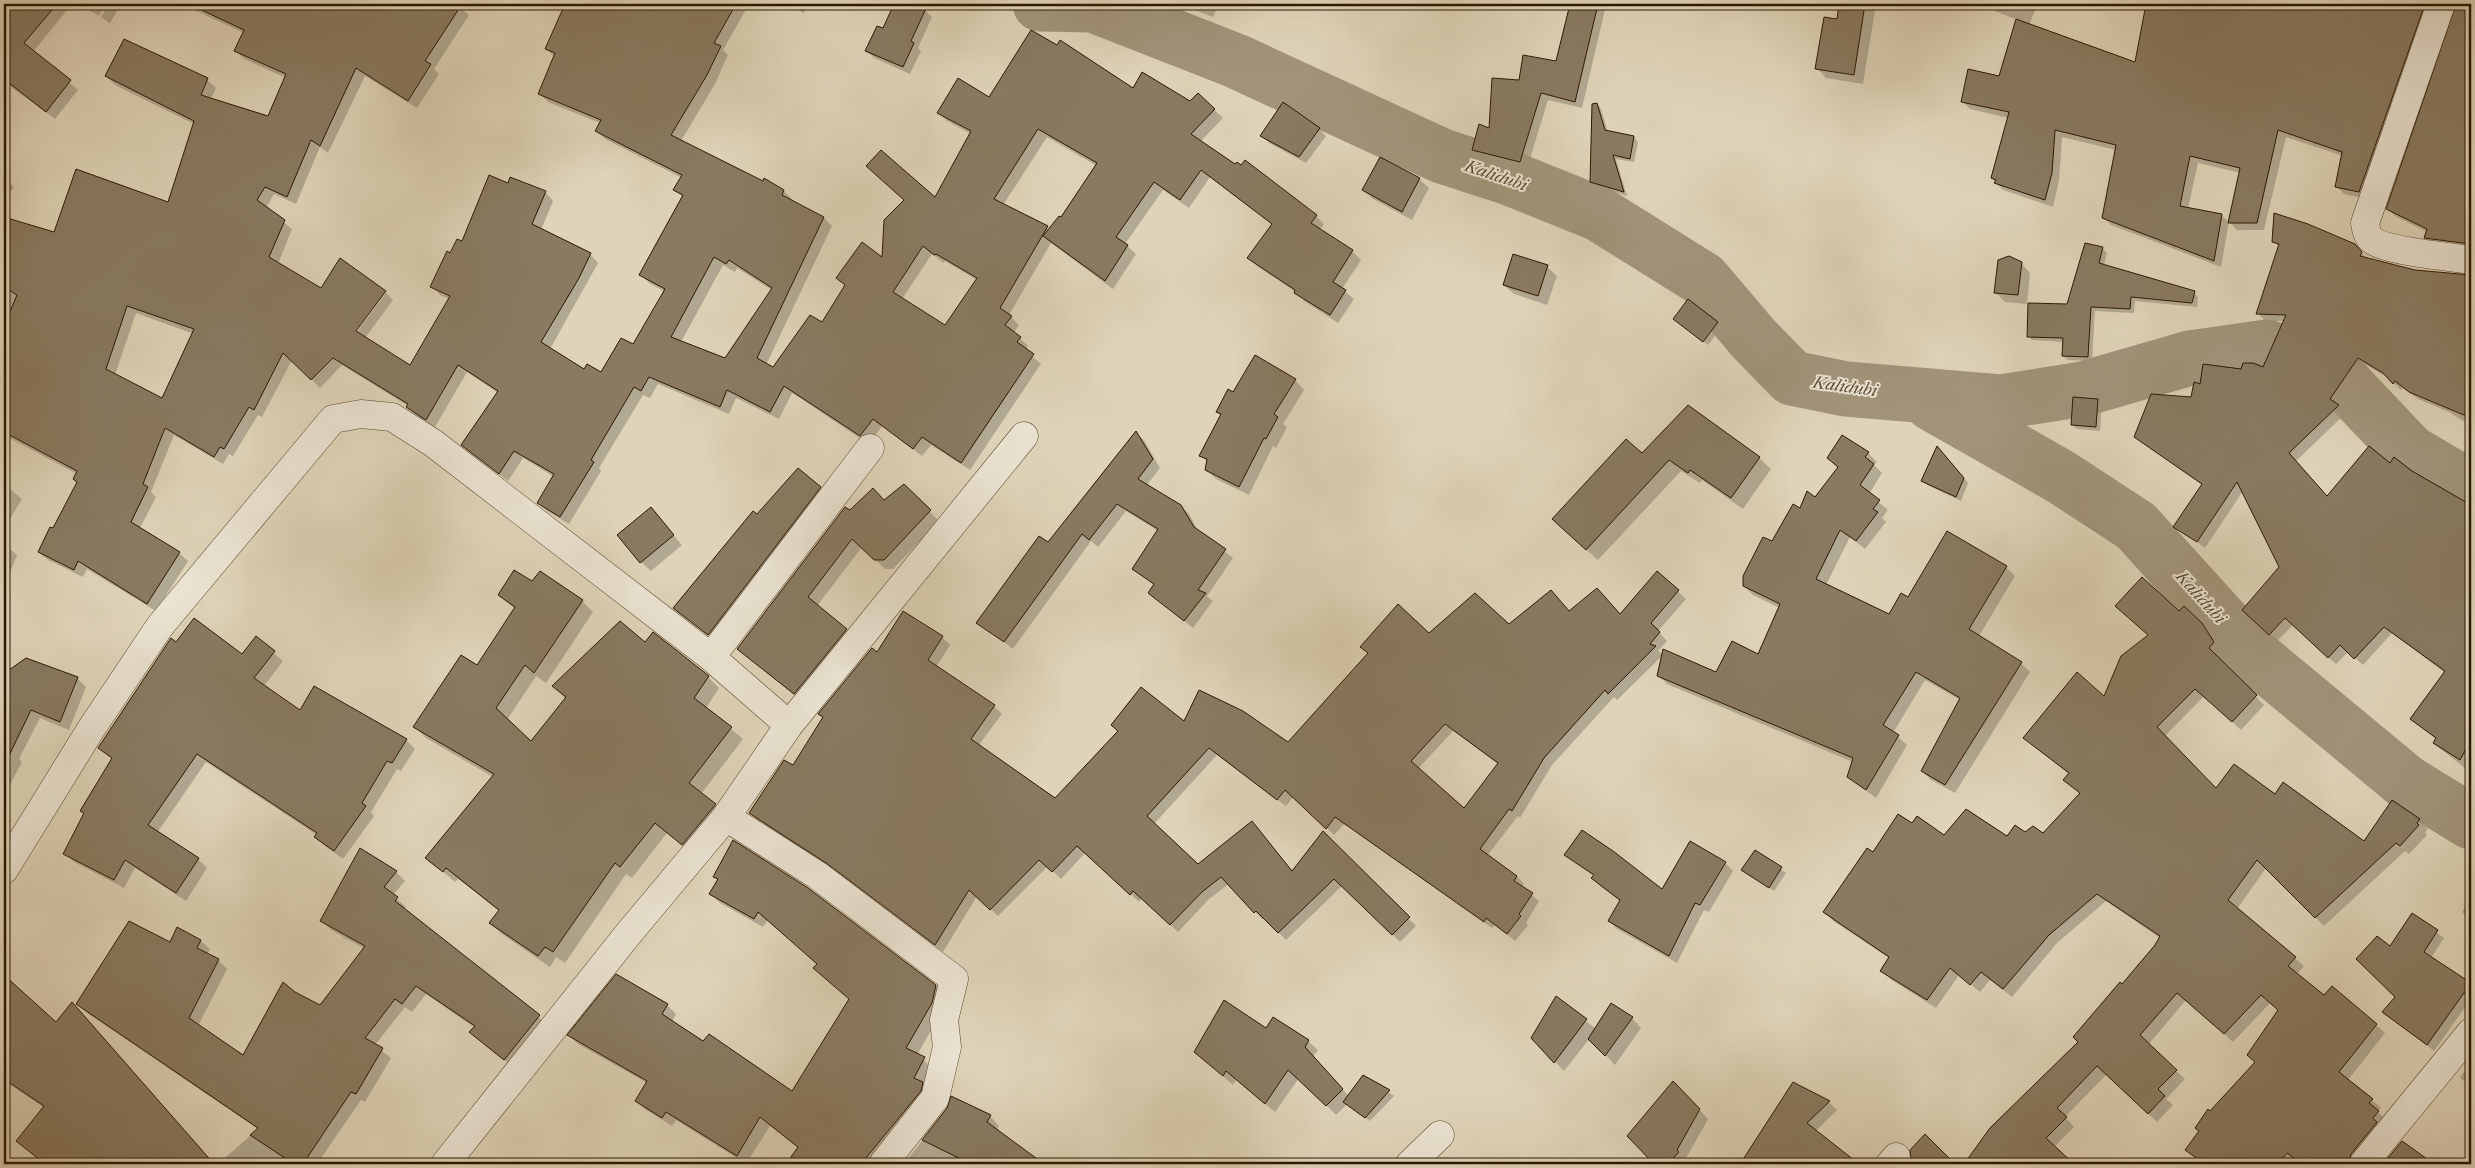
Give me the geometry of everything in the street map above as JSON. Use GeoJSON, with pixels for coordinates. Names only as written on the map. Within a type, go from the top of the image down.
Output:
{"type":"FeatureCollection","features":[{"type":"Feature","properties":{"kind":"street"},"geometry":{"type":"LineString","coordinates":[[2441,4],[2365,223],[2367,234],[2372,241],[2397,249],[2471,260]]}},
{"type":"Feature","properties":{"kind":"street"},"geometry":{"type":"LineString","coordinates":[[4,870],[91,729],[160,626],[333,419],[360,414],[392,417],[433,443],[711,657],[789,725]]}},
{"type":"Feature","properties":{"kind":"street"},"geometry":{"type":"LineString","coordinates":[[446,1164],[629,933],[726,817],[789,725],[1024,436]]}},
{"type":"Feature","properties":{"kind":"street"},"geometry":{"type":"LineString","coordinates":[[711,657],[870,448]]}},
{"type":"Feature","properties":{"kind":"street"},"geometry":{"type":"LineString","coordinates":[[726,817],[817,875],[954,979],[944,1020],[947,1047],[935,1098],[883,1164]]}},
{"type":"Feature","properties":{"kind":"street"},"geometry":{"type":"LineString","coordinates":[[2363,1164],[2471,1032]]}},
{"type":"Feature","properties":{"kind":"street"},"geometry":{"type":"LineString","coordinates":[[1410,1164],[1440,1135]]}},
{"type":"Feature","properties":{"kind":"building"},"geometry":{"type":"Polygon","coordinates":[[[4,4],[57,4],[24,43],[71,80],[46,112],[4,79],[4,4]]]}},
{"type":"Feature","properties":{"kind":"building"},"geometry":{"type":"Polygon","coordinates":[[[189,4],[462,4],[425,61],[431,64],[408,101],[356,68],[320,146],[311,140],[287,197],[265,187],[257,200],[285,220],[269,257],[321,288],[340,258],[386,291],[356,331],[410,365],[450,296],[430,287],[447,251],[450,253],[457,239],[462,241],[489,175],[508,183],[510,177],[546,191],[532,224],[591,253],[579,278],[541,342],[584,369],[587,364],[601,372],[621,338],[633,344],[665,289],[639,275],[683,195],[673,190],[682,175],[595,131],[601,120],[538,94],[555,53],[545,49],[565,4],[736,4],[714,43],[721,46],[707,75],[671,135],[763,181],[764,178],[784,190],[782,195],[824,217],[757,358],[773,367],[810,315],[822,322],[845,285],[836,278],[862,242],[882,257],[884,220],[904,200],[866,166],[881,150],[935,197],[971,131],[937,113],[958,78],[989,97],[1031,30],[1057,45],[1060,40],[1133,88],[1142,72],[1190,101],[1198,93],[1215,109],[1191,134],[1235,164],[1237,162],[1241,165],[1245,160],[1317,215],[1311,223],[1353,250],[1333,282],[1346,290],[1330,315],[1294,293],[1295,290],[1247,258],[1272,224],[1201,170],[1180,200],[1154,182],[1116,237],[1128,245],[1105,281],[1043,236],[1059,216],[1061,217],[1097,163],[1038,129],[994,199],[1048,226],[1000,308],[1012,316],[1005,325],[1021,337],[1017,342],[1034,354],[961,463],[922,437],[913,449],[873,419],[860,436],[784,386],[770,412],[727,390],[720,407],[649,377],[641,391],[634,387],[591,460],[594,462],[560,517],[537,503],[554,474],[514,451],[499,474],[461,445],[498,391],[458,365],[426,420],[406,407],[408,404],[333,358],[311,380],[283,353],[254,410],[249,407],[224,449],[220,447],[214,457],[165,428],[143,484],[148,487],[131,522],[180,552],[147,604],[78,561],[74,570],[38,552],[50,527],[53,528],[77,482],[73,479],[77,471],[4,432],[4,326],[17,295],[4,287],[4,217],[54,232],[76,169],[168,202],[194,121],[105,76],[124,39],[208,78],[201,95],[268,116],[286,74],[234,51],[244,30],[189,4]],[[923,246],[893,292],[945,325],[977,278],[936,254],[934,255],[923,246]],[[714,257],[671,337],[725,358],[772,288],[729,260],[726,264],[714,257]],[[127,306],[106,369],[162,398],[194,329],[127,306]]]}},
{"type":"Feature","properties":{"kind":"building"},"geometry":{"type":"Polygon","coordinates":[[[894,4],[928,4],[911,41],[914,43],[903,67],[865,51],[877,26],[883,28],[894,4]]]}},
{"type":"Feature","properties":{"kind":"building"},"geometry":{"type":"Polygon","coordinates":[[[1570,4],[1598,4],[1575,102],[1541,93],[1520,162],[1472,150],[1479,124],[1489,128],[1492,78],[1519,80],[1523,55],[1556,61],[1570,4]]]}},
{"type":"Feature","properties":{"kind":"building"},"geometry":{"type":"Polygon","coordinates":[[[1839,4],[1865,4],[1854,75],[1815,69],[1824,17],[1837,19],[1839,4]]]}},
{"type":"Feature","properties":{"kind":"building"},"geometry":{"type":"Polygon","coordinates":[[[2146,4],[2334,4],[2354,8],[2355,4],[2425,4],[2359,192],[2335,187],[2342,152],[2278,130],[2257,223],[2228,223],[2240,168],[2190,156],[2180,206],[2222,214],[2214,261],[2102,218],[2116,145],[2055,130],[2052,173],[2045,200],[1994,183],[1996,180],[1991,178],[2009,112],[1961,102],[1968,69],[1999,76],[2016,19],[2135,62],[2146,4]]]}},
{"type":"Feature","properties":{"kind":"building"},"geometry":{"type":"Polygon","coordinates":[[[2456,4],[2471,4],[2471,244],[2424,238],[2427,229],[2386,209],[2456,4]]]}},
{"type":"Feature","properties":{"kind":"building"},"geometry":{"type":"Polygon","coordinates":[[[1283,102],[1320,128],[1299,157],[1260,136],[1283,102]]]}},
{"type":"Feature","properties":{"kind":"building"},"geometry":{"type":"Polygon","coordinates":[[[1597,103],[1605,130],[1634,136],[1630,159],[1613,155],[1624,192],[1590,182],[1592,104],[1597,103]]]}},
{"type":"Feature","properties":{"kind":"building"},"geometry":{"type":"Polygon","coordinates":[[[1380,157],[1420,178],[1402,212],[1362,190],[1380,157]]]}},
{"type":"Feature","properties":{"kind":"building"},"geometry":{"type":"Polygon","coordinates":[[[2274,213],[2308,224],[2355,244],[2362,252],[2360,256],[2415,270],[2471,275],[2471,418],[2409,392],[2395,381],[2393,384],[2383,373],[2358,358],[2330,399],[2339,405],[2289,453],[2327,496],[2369,446],[2390,463],[2394,457],[2412,471],[2471,505],[2471,740],[2460,760],[2433,743],[2436,738],[2410,719],[2445,671],[2384,627],[2354,659],[2340,645],[2328,658],[2285,618],[2269,635],[2242,610],[2279,567],[2237,482],[2197,542],[2173,527],[2202,484],[2134,437],[2151,394],[2191,397],[2194,382],[2200,384],[2203,364],[2241,369],[2243,363],[2253,363],[2263,367],[2286,315],[2256,314],[2279,244],[2272,242],[2274,213]]]}},
{"type":"Feature","properties":{"kind":"building"},"geometry":{"type":"Polygon","coordinates":[[[2085,243],[2103,247],[2099,263],[2195,291],[2192,303],[2131,297],[2130,309],[2091,307],[2088,357],[2062,356],[2063,338],[2027,337],[2028,303],[2067,304],[2085,243]]]}},
{"type":"Feature","properties":{"kind":"building"},"geometry":{"type":"Polygon","coordinates":[[[1513,254],[1548,265],[1538,296],[1503,285],[1513,254]]]}},
{"type":"Feature","properties":{"kind":"building"},"geometry":{"type":"Polygon","coordinates":[[[2009,256],[2022,262],[2018,295],[1994,293],[1998,260],[2009,256]]]}},
{"type":"Feature","properties":{"kind":"building"},"geometry":{"type":"Polygon","coordinates":[[[1688,299],[1718,322],[1703,342],[1673,319],[1688,299]]]}},
{"type":"Feature","properties":{"kind":"building"},"geometry":{"type":"Polygon","coordinates":[[[1255,355],[1296,379],[1274,414],[1278,417],[1266,439],[1264,438],[1239,487],[1205,470],[1207,459],[1199,456],[1221,414],[1216,412],[1228,389],[1233,392],[1255,355]]]}},
{"type":"Feature","properties":{"kind":"building"},"geometry":{"type":"Polygon","coordinates":[[[2073,397],[2098,399],[2096,427],[2071,425],[2073,397]]]}},
{"type":"Feature","properties":{"kind":"building"},"geometry":{"type":"Polygon","coordinates":[[[1688,405],[1760,457],[1731,498],[1690,470],[1688,473],[1669,460],[1586,550],[1552,519],[1626,439],[1642,453],[1688,405]]]}},
{"type":"Feature","properties":{"kind":"building"},"geometry":{"type":"Polygon","coordinates":[[[1136,431],[1153,459],[1138,479],[1181,505],[1194,527],[1226,549],[1198,590],[1206,593],[1184,621],[1148,593],[1154,584],[1132,569],[1158,529],[1117,504],[1089,540],[1082,534],[1004,642],[976,623],[1039,536],[1048,542],[1136,431]]]}},
{"type":"Feature","properties":{"kind":"building"},"geometry":{"type":"Polygon","coordinates":[[[1842,435],[1869,452],[1865,457],[1874,464],[1860,485],[1880,500],[1873,509],[1878,512],[1856,541],[1840,530],[1816,579],[1889,614],[1901,593],[1908,597],[1947,531],[2007,566],[1969,629],[2022,662],[1945,785],[1921,771],[1960,698],[1916,672],[1883,725],[1899,735],[1866,790],[1847,777],[1853,758],[1657,676],[1663,649],[1716,672],[1732,641],[1758,654],[1780,604],[1743,586],[1743,576],[1763,537],[1772,541],[1793,504],[1800,508],[1807,491],[1815,497],[1838,467],[1827,458],[1842,435]]]}},
{"type":"Feature","properties":{"kind":"building"},"geometry":{"type":"Polygon","coordinates":[[[1937,446],[1964,478],[1956,497],[1921,481],[1937,446]]]}},
{"type":"Feature","properties":{"kind":"building"},"geometry":{"type":"Polygon","coordinates":[[[798,468],[821,487],[708,635],[673,608],[753,511],[757,514],[798,468]]]}},
{"type":"Feature","properties":{"kind":"building"},"geometry":{"type":"Polygon","coordinates":[[[904,484],[931,510],[884,560],[874,560],[852,539],[808,597],[847,629],[794,694],[737,649],[845,507],[850,510],[873,488],[884,500],[904,484]]]}},
{"type":"Feature","properties":{"kind":"building"},"geometry":{"type":"Polygon","coordinates":[[[651,507],[674,535],[640,563],[617,535],[651,507]]]}},
{"type":"Feature","properties":{"kind":"building"},"geometry":{"type":"Polygon","coordinates":[[[514,570],[532,581],[540,571],[583,600],[534,673],[525,665],[496,708],[531,741],[566,697],[552,686],[620,621],[645,642],[653,632],[709,676],[694,698],[732,727],[689,783],[716,804],[682,845],[655,823],[620,867],[615,863],[553,952],[545,947],[538,956],[489,923],[499,910],[446,868],[443,872],[425,858],[494,774],[413,727],[461,655],[477,665],[515,607],[498,595],[514,570]]]}},
{"type":"Feature","properties":{"kind":"building"},"geometry":{"type":"Polygon","coordinates":[[[1657,571],[1679,590],[1651,623],[1660,632],[1650,644],[1656,646],[1608,694],[1605,690],[1544,758],[1512,811],[1509,809],[1480,849],[1517,876],[1514,881],[1533,893],[1519,914],[1521,916],[1507,934],[1486,918],[1484,922],[1335,817],[1326,829],[1285,790],[1277,800],[1209,748],[1147,816],[1198,864],[1252,821],[1292,871],[1323,831],[1410,917],[1392,935],[1334,879],[1278,933],[1256,911],[1254,913],[1221,877],[1202,892],[1170,925],[1133,891],[1130,895],[1077,846],[1052,872],[1039,860],[990,910],[969,890],[935,945],[826,863],[749,813],[784,760],[793,765],[823,717],[818,714],[872,648],[877,652],[903,611],[943,636],[928,660],[995,705],[971,739],[1055,798],[1118,731],[1111,725],[1141,687],[1184,721],[1199,690],[1243,711],[1288,742],[1368,653],[1360,647],[1398,604],[1429,633],[1475,593],[1509,624],[1551,590],[1569,611],[1597,588],[1620,614],[1657,571]],[[1445,724],[1411,761],[1464,808],[1498,763],[1445,724]]]}},
{"type":"Feature","properties":{"kind":"building"},"geometry":{"type":"Polygon","coordinates":[[[2142,577],[2179,611],[2184,606],[2202,623],[2214,642],[2209,648],[2257,695],[2232,722],[2195,689],[2157,727],[2216,788],[2234,764],[2275,794],[2283,782],[2364,841],[2392,800],[2420,819],[2417,823],[2419,825],[2400,846],[2396,843],[2315,918],[2257,860],[2228,900],[2296,957],[2288,966],[2324,995],[2332,986],[2377,1024],[2339,1072],[2373,1099],[2369,1103],[2379,1111],[2373,1118],[2377,1122],[2351,1154],[2348,1164],[2302,1164],[2287,1153],[2278,1164],[2205,1164],[2185,1150],[2199,1131],[2195,1128],[2208,1109],[2210,1111],[2255,1062],[2247,1055],[2278,1010],[2261,995],[2224,1034],[2177,993],[2140,1035],[2177,1070],[2158,1089],[2165,1096],[2148,1114],[2097,1066],[2057,1108],[2067,1117],[2046,1138],[2074,1164],[1964,1164],[1990,1128],[2078,1042],[2073,1037],[2120,982],[2122,984],[2155,945],[2160,936],[2097,894],[2049,935],[2003,989],[1981,972],[1970,985],[1950,968],[1927,1000],[1880,971],[1889,957],[1823,912],[1867,848],[1873,852],[1898,814],[1912,823],[1917,816],[1944,835],[1966,809],[2007,836],[2015,825],[2025,832],[2033,826],[2043,833],[2080,793],[2063,780],[2069,773],[2023,738],[2077,672],[2104,696],[2121,656],[2148,635],[2115,606],[2142,577]]]}},
{"type":"Feature","properties":{"kind":"building"},"geometry":{"type":"Polygon","coordinates":[[[194,618],[242,654],[256,636],[275,651],[254,678],[300,710],[314,686],[407,739],[392,763],[387,761],[362,803],[366,806],[334,851],[314,837],[317,833],[197,754],[148,825],[199,858],[176,893],[125,860],[114,880],[63,854],[84,813],[80,811],[112,758],[98,748],[171,638],[176,642],[194,618]]]}},
{"type":"Feature","properties":{"kind":"building"},"geometry":{"type":"Polygon","coordinates":[[[26,658],[78,677],[60,722],[31,710],[4,766],[4,680],[9,670],[26,658]]]}},
{"type":"Feature","properties":{"kind":"building"},"geometry":{"type":"Polygon","coordinates":[[[1582,830],[1662,889],[1690,841],[1726,862],[1700,905],[1695,903],[1669,956],[1608,921],[1620,900],[1591,878],[1594,875],[1564,855],[1582,830]]]}},
{"type":"Feature","properties":{"kind":"building"},"geometry":{"type":"Polygon","coordinates":[[[733,840],[808,888],[936,985],[932,1003],[906,1048],[925,1057],[914,1078],[923,1082],[921,1091],[861,1164],[786,1164],[798,1147],[760,1117],[737,1156],[666,1112],[662,1118],[635,1101],[647,1081],[567,1035],[616,974],[668,1004],[662,1014],[703,1041],[709,1034],[792,1091],[849,999],[813,968],[817,964],[758,912],[754,919],[709,894],[718,879],[713,877],[733,840]]]}},
{"type":"Feature","properties":{"kind":"building"},"geometry":{"type":"Polygon","coordinates":[[[360,848],[397,871],[384,887],[398,897],[395,901],[540,1015],[504,1060],[469,1032],[475,1026],[416,986],[402,1004],[395,999],[365,1038],[383,1048],[356,1094],[351,1092],[303,1164],[294,1164],[250,1135],[258,1128],[76,1004],[129,921],[170,942],[177,927],[201,940],[197,948],[219,959],[189,1018],[243,1055],[283,982],[295,992],[320,1005],[365,946],[320,921],[360,848]]]}},
{"type":"Feature","properties":{"kind":"building"},"geometry":{"type":"Polygon","coordinates":[[[1755,850],[1782,867],[1769,888],[1741,870],[1755,850]]]}},
{"type":"Feature","properties":{"kind":"building"},"geometry":{"type":"Polygon","coordinates":[[[2412,913],[2438,930],[2424,952],[2471,983],[2427,1045],[2382,1012],[2395,997],[2356,959],[2377,936],[2390,946],[2412,913]]]}},
{"type":"Feature","properties":{"kind":"building"},"geometry":{"type":"Polygon","coordinates":[[[4,975],[56,1022],[72,1002],[214,1164],[45,1164],[16,1141],[44,1106],[4,1079],[4,975]]]}},
{"type":"Feature","properties":{"kind":"building"},"geometry":{"type":"Polygon","coordinates":[[[1556,996],[1587,1019],[1554,1063],[1531,1038],[1556,996]]]}},
{"type":"Feature","properties":{"kind":"building"},"geometry":{"type":"Polygon","coordinates":[[[1224,1000],[1266,1028],[1273,1017],[1309,1040],[1305,1047],[1343,1089],[1326,1106],[1288,1070],[1265,1104],[1226,1071],[1223,1076],[1194,1052],[1224,1000]]]}},
{"type":"Feature","properties":{"kind":"building"},"geometry":{"type":"Polygon","coordinates":[[[1611,1003],[1633,1017],[1605,1056],[1588,1039],[1611,1003]]]}},
{"type":"Feature","properties":{"kind":"building"},"geometry":{"type":"Polygon","coordinates":[[[1363,1075],[1390,1090],[1365,1118],[1343,1102],[1363,1075]]]}},
{"type":"Feature","properties":{"kind":"building"},"geometry":{"type":"Polygon","coordinates":[[[1673,1081],[1700,1109],[1677,1150],[1679,1152],[1668,1164],[1654,1164],[1627,1136],[1673,1081]]]}},
{"type":"Feature","properties":{"kind":"building"},"geometry":{"type":"Polygon","coordinates":[[[1793,1082],[1830,1101],[1807,1123],[1859,1164],[1740,1164],[1793,1082]]]}},
{"type":"Feature","properties":{"kind":"building"},"geometry":{"type":"Polygon","coordinates":[[[951,1096],[991,1115],[987,1122],[1044,1164],[971,1164],[922,1140],[947,1108],[951,1096]]]}},
{"type":"Feature","properties":{"kind":"building"},"geometry":{"type":"Polygon","coordinates":[[[1925,1134],[1955,1164],[1909,1164],[1911,1159],[1910,1150],[1925,1134]]]}},
{"type":"Feature","properties":{"kind":"building"},"geometry":{"type":"Polygon","coordinates":[[[2402,1141],[2434,1164],[2383,1164],[2402,1141]]]}},
{"type":"Feature","properties":{"kind":"waterway","name":"Kalidubi"},"geometry":{"type":"LineString","coordinates":[[1040,4],[1093,5],[1236,61],[1442,156],[1507,177],[1599,214],[1703,279],[1753,338],[1792,378],[1846,389],[2001,402],[2083,389],[2190,358],[2267,347],[2337,375],[2410,452],[2461,482],[2471,482]]}},
{"type":"Feature","properties":{"kind":"waterway","name":"Kalidubi"},"geometry":{"type":"LineString","coordinates":[[1931,403],[2061,477],[2136,526],[2253,655],[2406,782],[2471,822]]}}]}
